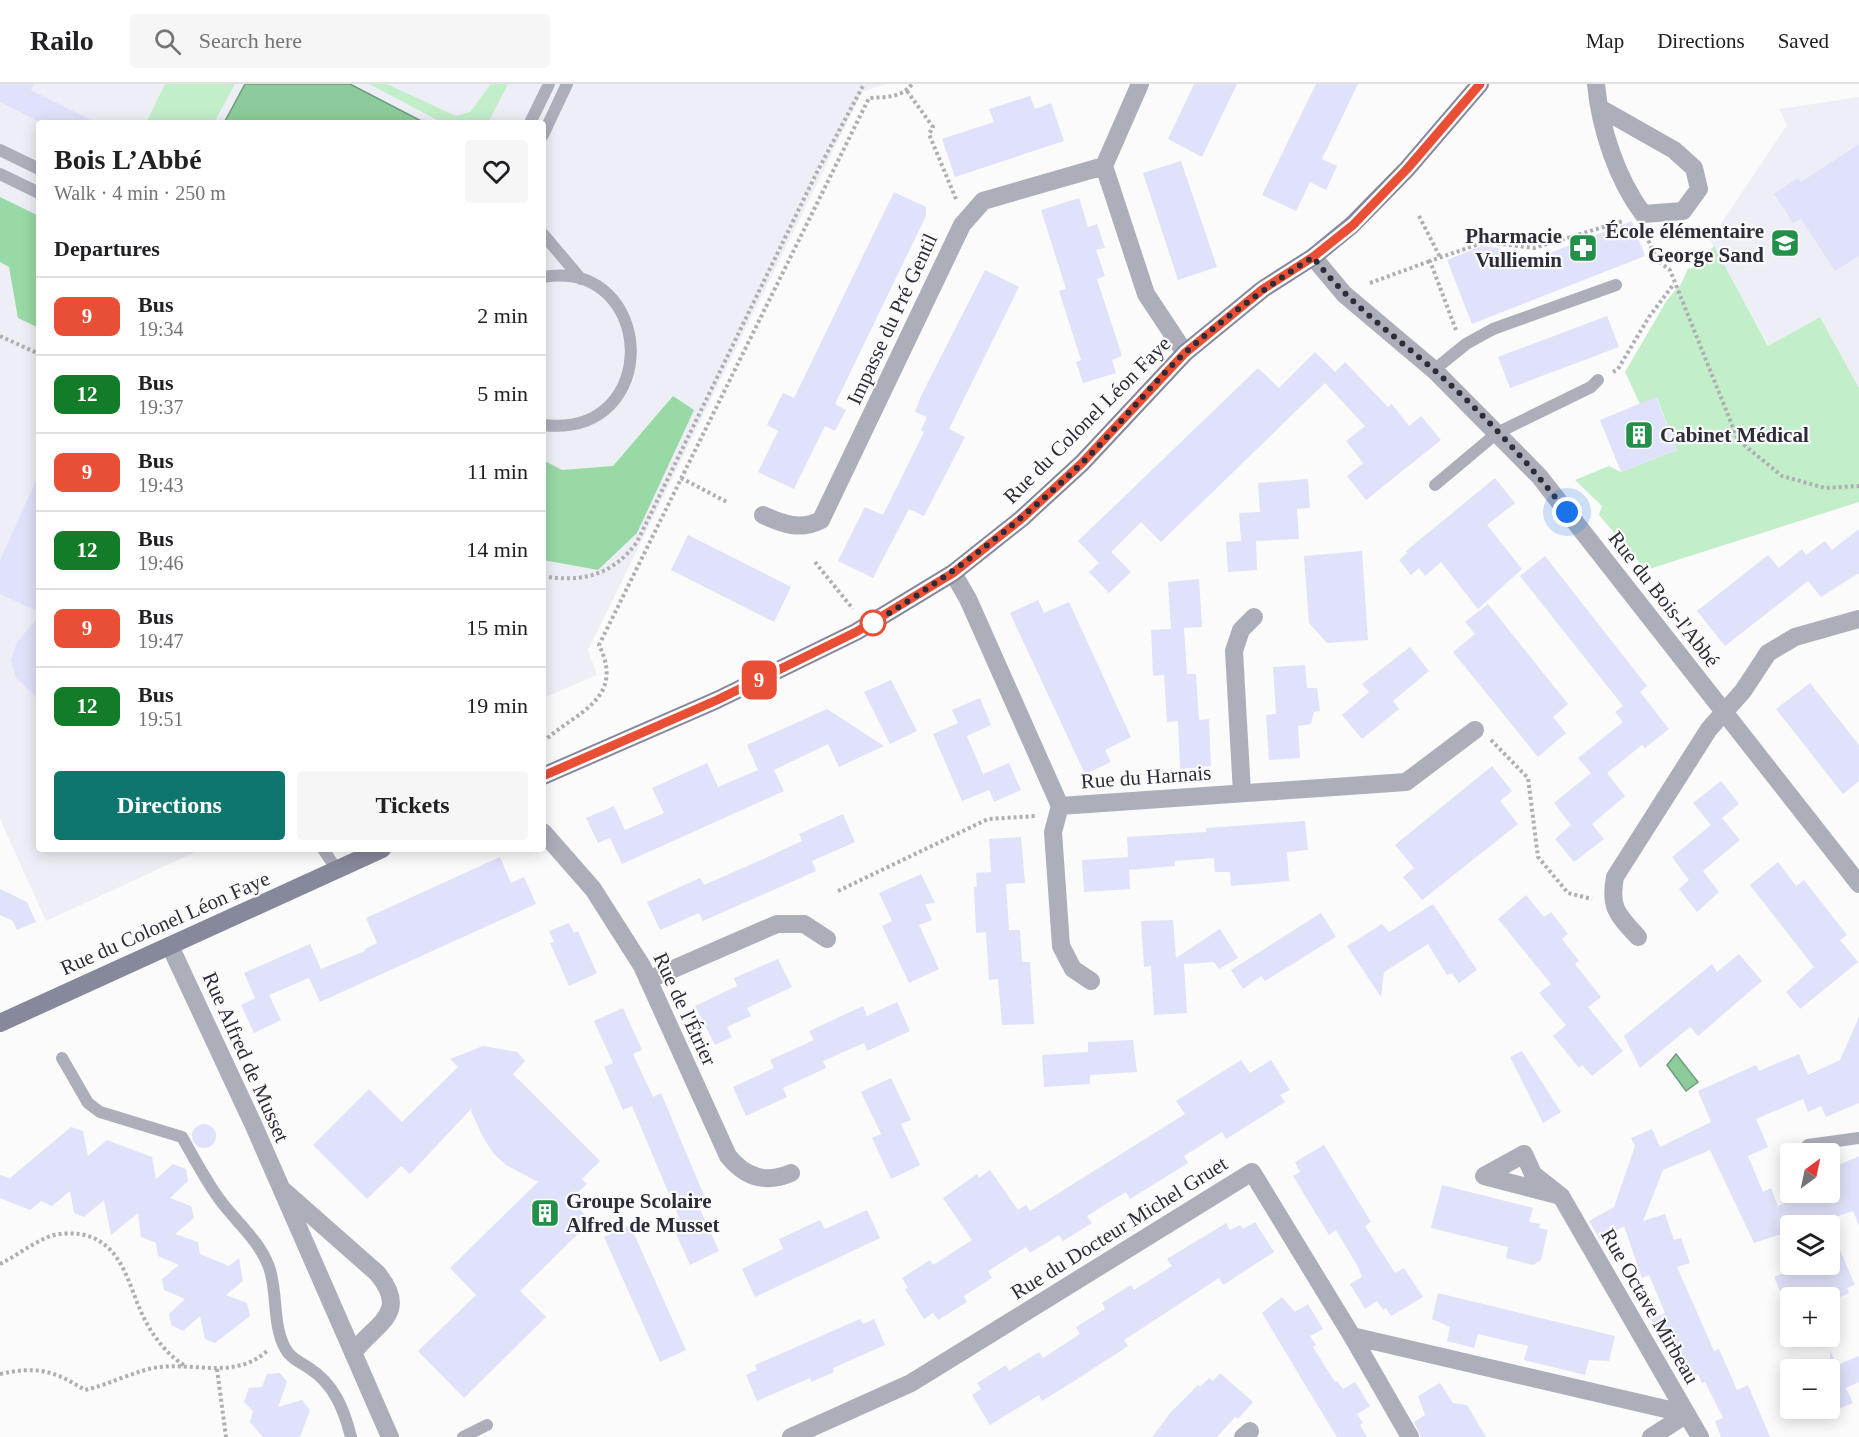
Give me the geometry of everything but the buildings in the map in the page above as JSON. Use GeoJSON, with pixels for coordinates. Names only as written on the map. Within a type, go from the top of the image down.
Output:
{"type":"FeatureCollection","features":[{"type":"Feature","properties":{"kind":"street"},"geometry":{"type":"LineString","coordinates":[[1140,84],[1104,166],[1146,294],[1185,353]]}},
{"type":"Feature","properties":{"kind":"street","name":"Rue du Colonel Léon Faye"},"geometry":{"type":"LineString","coordinates":[[546,775],[717,700],[856,632],[953,573],[1021,519],[1082,463],[1185,353],[1263,289],[1313,257],[1353,225],[1399,177],[1480,84]]}},
{"type":"Feature","properties":{"kind":"street"},"geometry":{"type":"LineString","coordinates":[[1596,84],[1600,108],[1609,145],[1630,196],[1643,214],[1683,211],[1699,189],[1694,168],[1674,150],[1600,108]]}},
{"type":"Feature","properties":{"kind":"street","name":"Impasse du Pré Gentil"},"geometry":{"type":"LineString","coordinates":[[763,515],[782,523],[804,527],[821,520],[962,225],[983,201],[1104,166]]}},
{"type":"Feature","properties":{"kind":"street","name":"Rue du Bois-l'Abbé"},"geometry":{"type":"LineString","coordinates":[[1313,257],[1344,294],[1434,370],[1539,476],[1859,884]]}},
{"type":"Feature","properties":{"kind":"street","name":"Rue du Harnais"},"geometry":{"type":"LineString","coordinates":[[953,573],[968,600],[1060,806],[1406,782],[1475,730]]}},
{"type":"Feature","properties":{"kind":"street"},"geometry":{"type":"LineString","coordinates":[[1242,793],[1234,651],[1241,630],[1254,617]]}},
{"type":"Feature","properties":{"kind":"street"},"geometry":{"type":"LineString","coordinates":[[1638,937],[1616,912],[1613,889],[1616,877],[1702,739],[1743,691],[1768,653],[1781,644],[1859,619]]}},
{"type":"Feature","properties":{"kind":"street"},"geometry":{"type":"LineString","coordinates":[[1060,806],[1053,832],[1061,946],[1073,969],[1091,981]]}},
{"type":"Feature","properties":{"kind":"street","name":"Rue de l'Étrier"},"geometry":{"type":"LineString","coordinates":[[546,835],[593,889],[648,980],[728,1155],[745,1173],[756,1178],[780,1178],[791,1173]]}},
{"type":"Feature","properties":{"kind":"street","name":"Rue du Colonel Léon Faye"},"geometry":{"type":"LineString","coordinates":[[0,1023],[376,852]]}},
{"type":"Feature","properties":{"kind":"street"},"geometry":{"type":"LineString","coordinates":[[648,980],[777,924],[804,924],[828,939]]}},
{"type":"Feature","properties":{"kind":"street","name":"Rue Alfred de Musset"},"geometry":{"type":"LineString","coordinates":[[170,946],[390,1437]]}},
{"type":"Feature","properties":{"kind":"street","name":"Rue du Docteur Michel Gruet"},"geometry":{"type":"LineString","coordinates":[[791,1437],[911,1383],[1252,1172],[1352,1336]]}},
{"type":"Feature","properties":{"kind":"street","name":"Rue Alfred de Musset"},"geometry":{"type":"LineString","coordinates":[[280,1188],[377,1273],[390,1289],[392,1298],[389,1315],[353,1353]]}},
{"type":"Feature","properties":{"kind":"street","name":"Rue Octave Mirbeau"},"geometry":{"type":"LineString","coordinates":[[1561,1196],[1700,1437]]}},
{"type":"Feature","properties":{"kind":"street"},"geometry":{"type":"LineString","coordinates":[[1352,1336],[1687,1414]]}},
{"type":"Feature","properties":{"kind":"street"},"geometry":{"type":"LineString","coordinates":[[1352,1336],[1410,1437]]}},
{"type":"Feature","properties":{"kind":"street"},"geometry":{"type":"LineString","coordinates":[[1651,1437],[1687,1414]]}},
{"type":"Feature","properties":{"kind":"lane"},"geometry":{"type":"LineString","coordinates":[[531,120],[549,84]]}},
{"type":"Feature","properties":{"kind":"lane"},"geometry":{"type":"LineString","coordinates":[[546,129],[567,84]]}},
{"type":"Feature","properties":{"kind":"lane"},"geometry":{"type":"LineString","coordinates":[[0,150],[36,168]]}},
{"type":"Feature","properties":{"kind":"lane"},"geometry":{"type":"LineString","coordinates":[[0,174],[36,192]]}},
{"type":"Feature","properties":{"kind":"lane"},"geometry":{"type":"LineString","coordinates":[[546,238],[581,279],[608,296],[622,312],[632,343],[631,364],[619,394],[596,416],[565,426],[546,425]]}},
{"type":"Feature","properties":{"kind":"lane"},"geometry":{"type":"LineString","coordinates":[[546,277],[558,275],[581,279]]}},
{"type":"Feature","properties":{"kind":"lane"},"geometry":{"type":"LineString","coordinates":[[1434,370],[1466,344],[1493,329],[1616,285]]}},
{"type":"Feature","properties":{"kind":"lane"},"geometry":{"type":"LineString","coordinates":[[1435,485],[1497,433],[1591,387],[1598,380]]}},
{"type":"Feature","properties":{"kind":"lane"},"geometry":{"type":"LineString","coordinates":[[325,852],[337,870]]}},
{"type":"Feature","properties":{"kind":"lane"},"geometry":{"type":"LineString","coordinates":[[62,1058],[88,1103],[100,1112],[182,1137],[219,1199],[259,1245],[270,1268],[285,1349],[324,1380],[334,1393],[342,1407],[351,1437]]}},
{"type":"Feature","properties":{"kind":"lane"},"geometry":{"type":"LineString","coordinates":[[1823,1143],[1859,1138]]}},
{"type":"Feature","properties":{"kind":"lane"},"geometry":{"type":"LineString","coordinates":[[463,1437],[487,1425]]}},
{"type":"Feature","properties":{"kind":"path"},"geometry":{"type":"LineString","coordinates":[[546,576],[574,579],[598,574],[617,564],[637,542],[826,153],[864,84]]}},
{"type":"Feature","properties":{"kind":"path"},"geometry":{"type":"LineString","coordinates":[[546,739],[560,726],[581,716],[594,703],[607,680],[607,662],[598,645],[869,98],[890,97],[907,91],[912,84]]}},
{"type":"Feature","properties":{"kind":"path"},"geometry":{"type":"LineString","coordinates":[[907,91],[933,126],[929,134],[960,209]]}},
{"type":"Feature","properties":{"kind":"path"},"geometry":{"type":"LineString","coordinates":[[1370,283],[1485,242],[1534,248],[1643,214],[1643,228],[1657,260],[1670,270],[1673,284],[1738,440],[1782,476],[1825,488],[1859,486]]}},
{"type":"Feature","properties":{"kind":"path"},"geometry":{"type":"LineString","coordinates":[[1419,216],[1440,257]]}},
{"type":"Feature","properties":{"kind":"path"},"geometry":{"type":"LineString","coordinates":[[1430,261],[1457,333],[1450,337]]}},
{"type":"Feature","properties":{"kind":"path"},"geometry":{"type":"LineString","coordinates":[[1598,380],[1618,369],[1649,317],[1673,284]]}},
{"type":"Feature","properties":{"kind":"path"},"geometry":{"type":"LineString","coordinates":[[0,336],[36,353]]}},
{"type":"Feature","properties":{"kind":"path"},"geometry":{"type":"LineString","coordinates":[[681,478],[727,502]]}},
{"type":"Feature","properties":{"kind":"path"},"geometry":{"type":"LineString","coordinates":[[815,562],[853,609]]}},
{"type":"Feature","properties":{"kind":"path"},"geometry":{"type":"LineString","coordinates":[[1494,741],[1528,778],[1538,857],[1572,896]]}},
{"type":"Feature","properties":{"kind":"path"},"geometry":{"type":"LineString","coordinates":[[838,891],[988,819],[1042,815]]}},
{"type":"Feature","properties":{"kind":"path"},"geometry":{"type":"LineString","coordinates":[[0,1264],[50,1236],[74,1233],[98,1240],[120,1261],[146,1321],[155,1336],[170,1355],[186,1367]]}},
{"type":"Feature","properties":{"kind":"path"},"geometry":{"type":"LineString","coordinates":[[0,1374],[35,1368],[67,1379],[85,1390],[159,1367],[217,1369],[241,1366],[256,1360],[281,1337]]}},
{"type":"Feature","properties":{"kind":"path"},"geometry":{"type":"LineString","coordinates":[[217,1369],[226,1437]]}},
{"type":"Feature","properties":{"kind":"shaded area"},"geometry":{"type":"Polygon","coordinates":[[[0,84],[885,84],[862,92],[588,650],[597,675],[546,697],[546,120],[36,120],[36,852],[196,852],[46,921],[0,819],[0,84]]]}},
{"type":"Feature","properties":{"kind":"shaded area"},"geometry":{"type":"Polygon","coordinates":[[[165,84],[235,84],[216,120],[147,120],[165,84]]]}},
{"type":"Feature","properties":{"kind":"shaded area"},"geometry":{"type":"Polygon","coordinates":[[[245,84],[350,84],[419,120],[226,120],[245,84]]]}},
{"type":"Feature","properties":{"kind":"shaded area"},"geometry":{"type":"Polygon","coordinates":[[[369,84],[387,84],[456,116],[470,112],[491,84],[508,84],[490,120],[437,120],[369,84]]]}},
{"type":"Feature","properties":{"kind":"shaded area","name":"École élémentaire George Sand"},"geometry":{"type":"Polygon","coordinates":[[[1859,97],[1859,388],[1820,317],[1769,346],[1710,240],[1787,125],[1779,109],[1859,97]]]}},
{"type":"Feature","properties":{"kind":"shaded area"},"geometry":{"type":"Polygon","coordinates":[[[0,197],[36,215],[36,327],[18,318],[9,267],[0,262],[0,197]]]}},
{"type":"Feature","properties":{"kind":"shaded area"},"geometry":{"type":"Polygon","coordinates":[[[1714,246],[1768,346],[1820,317],[1859,388],[1859,502],[1646,570],[1599,515],[1602,506],[1575,480],[1609,466],[1621,472],[1677,450],[1657,398],[1640,404],[1625,372],[1667,300],[1681,284],[1688,269],[1708,263],[1706,254],[1714,246]]]}},
{"type":"Feature","properties":{"kind":"shaded area"},"geometry":{"type":"Polygon","coordinates":[[[673,396],[694,410],[637,533],[598,570],[546,561],[546,462],[562,470],[613,466],[673,396]]]}},
{"type":"Feature","properties":{"kind":"shaded area"},"geometry":{"type":"Polygon","coordinates":[[[1676,1054],[1698,1082],[1686,1091],[1667,1065],[1676,1054]]]}},
{"type":"Feature","properties":{"kind":"bus line","name":"9"},"geometry":{"type":"LineString","coordinates":[[546,775],[717,700],[856,632],[904,605],[953,573],[1021,519],[1082,463],[1185,353],[1263,289],[1313,257],[1353,225],[1407,169],[1480,84]]}},
{"type":"Feature","properties":{"kind":"place","name":"École élémentaire George Sand"},"geometry":{"type":"Point","coordinates":[1785,243]}},
{"type":"Feature","properties":{"kind":"place","name":"Pharmacie Vulliemin"},"geometry":{"type":"Point","coordinates":[1583,248]}},
{"type":"Feature","properties":{"kind":"place","name":"Cabinet Médical"},"geometry":{"type":"Point","coordinates":[1639,435]}},
{"type":"Feature","properties":{"kind":"place","name":"Groupe Scolaire Alfred de Musset"},"geometry":{"type":"Point","coordinates":[545,1213]}},
{"type":"Feature","properties":{"kind":"route"},"geometry":{"type":"LineString","coordinates":[[873,623],[867,626],[953,573],[1021,519],[1082,463],[1185,353],[1263,289],[1313,257],[1344,294],[1434,370],[1470,404],[1539,476],[1567,512]]}}]}
